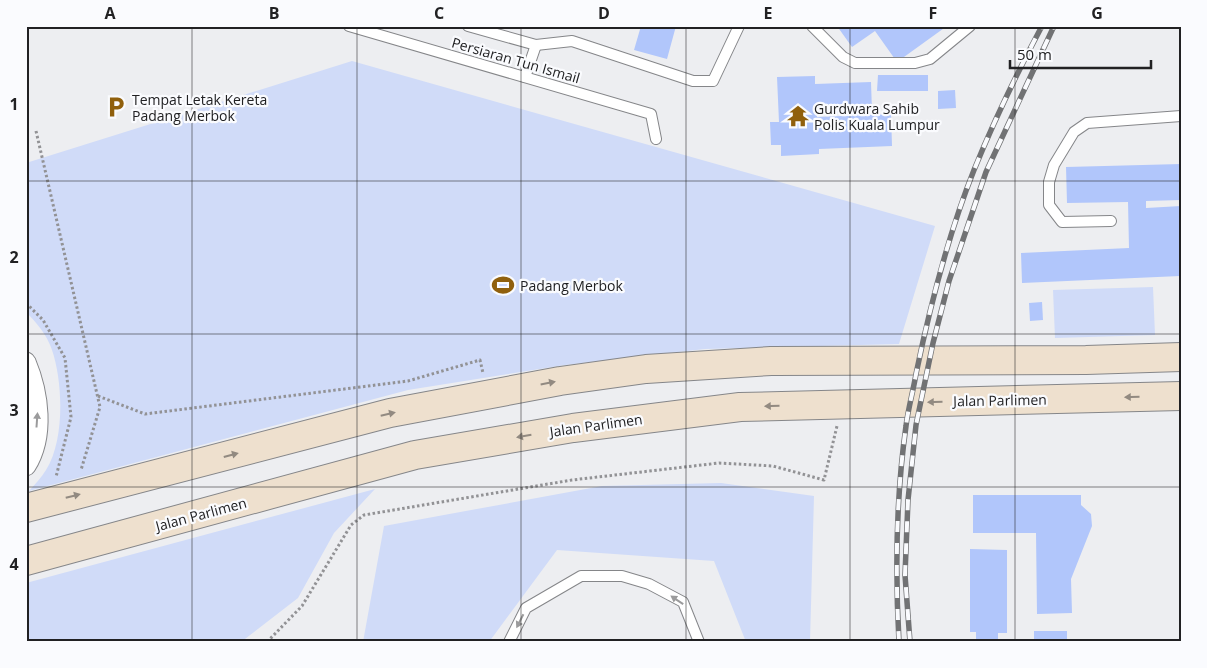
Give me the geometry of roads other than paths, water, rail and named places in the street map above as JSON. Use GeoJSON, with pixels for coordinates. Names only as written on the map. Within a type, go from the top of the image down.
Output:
{"type":"FeatureCollection","features":[{"type":"Feature","properties":{"kind":"street"},"geometry":{"type":"LineString","coordinates":[[26,508],[390,413],[560,380],[646,369],[771,361],[1086,360],[1181,357]]}},
{"type":"Feature","properties":{"kind":"street"},"geometry":{"type":"LineString","coordinates":[[26,362],[34,381],[38,410],[36,438],[26,466]]}},
{"type":"Feature","properties":{"kind":"street","name":"Jalan Parlimen"},"geometry":{"type":"LineString","coordinates":[[26,561],[415,455],[573,428],[740,407],[1181,396]]}},
{"type":"Feature","properties":{"kind":"lane","name":"Persiaran Tun Ismail"},"geometry":{"type":"LineString","coordinates":[[348,26],[651,114],[656,139]]}},
{"type":"Feature","properties":{"kind":"lane"},"geometry":{"type":"LineString","coordinates":[[468,26],[495,30],[536,45],[572,41],[693,81],[713,81],[739,26]]}},
{"type":"Feature","properties":{"kind":"lane"},"geometry":{"type":"LineString","coordinates":[[812,26],[849,61],[855,63],[915,63],[930,59],[970,26]]}},
{"type":"Feature","properties":{"kind":"lane"},"geometry":{"type":"LineString","coordinates":[[525,77],[536,45]]}},
{"type":"Feature","properties":{"kind":"lane"},"geometry":{"type":"LineString","coordinates":[[1111,222],[1062,222],[1049,205],[1049,182],[1074,132],[1087,123],[1181,116]]}},
{"type":"Feature","properties":{"kind":"lane"},"geometry":{"type":"LineString","coordinates":[[509,642],[526,608],[581,576],[622,576],[649,584],[683,602],[699,642]]}},
{"type":"Feature","properties":{"kind":"railway"},"geometry":{"type":"LineString","coordinates":[[899,642],[897,561],[900,480],[908,413],[927,323],[940,271],[974,170],[1006,97],[1042,26]]}},
{"type":"Feature","properties":{"kind":"railway"},"geometry":{"type":"LineString","coordinates":[[910,642],[905,575],[908,500],[916,425],[933,343],[949,281],[986,172],[1054,26]]}},
{"type":"Feature","properties":{"kind":"place","name":"Tempat Letak Kereta Padang Merbok"},"geometry":{"type":"Point","coordinates":[116,107]}},
{"type":"Feature","properties":{"kind":"place","name":"Gurdwara Sahib Polis Kuala Lumpur"},"geometry":{"type":"Point","coordinates":[798,116]}},
{"type":"Feature","properties":{"kind":"place","name":"Padang Merbok"},"geometry":{"type":"Point","coordinates":[503,285]}}]}
